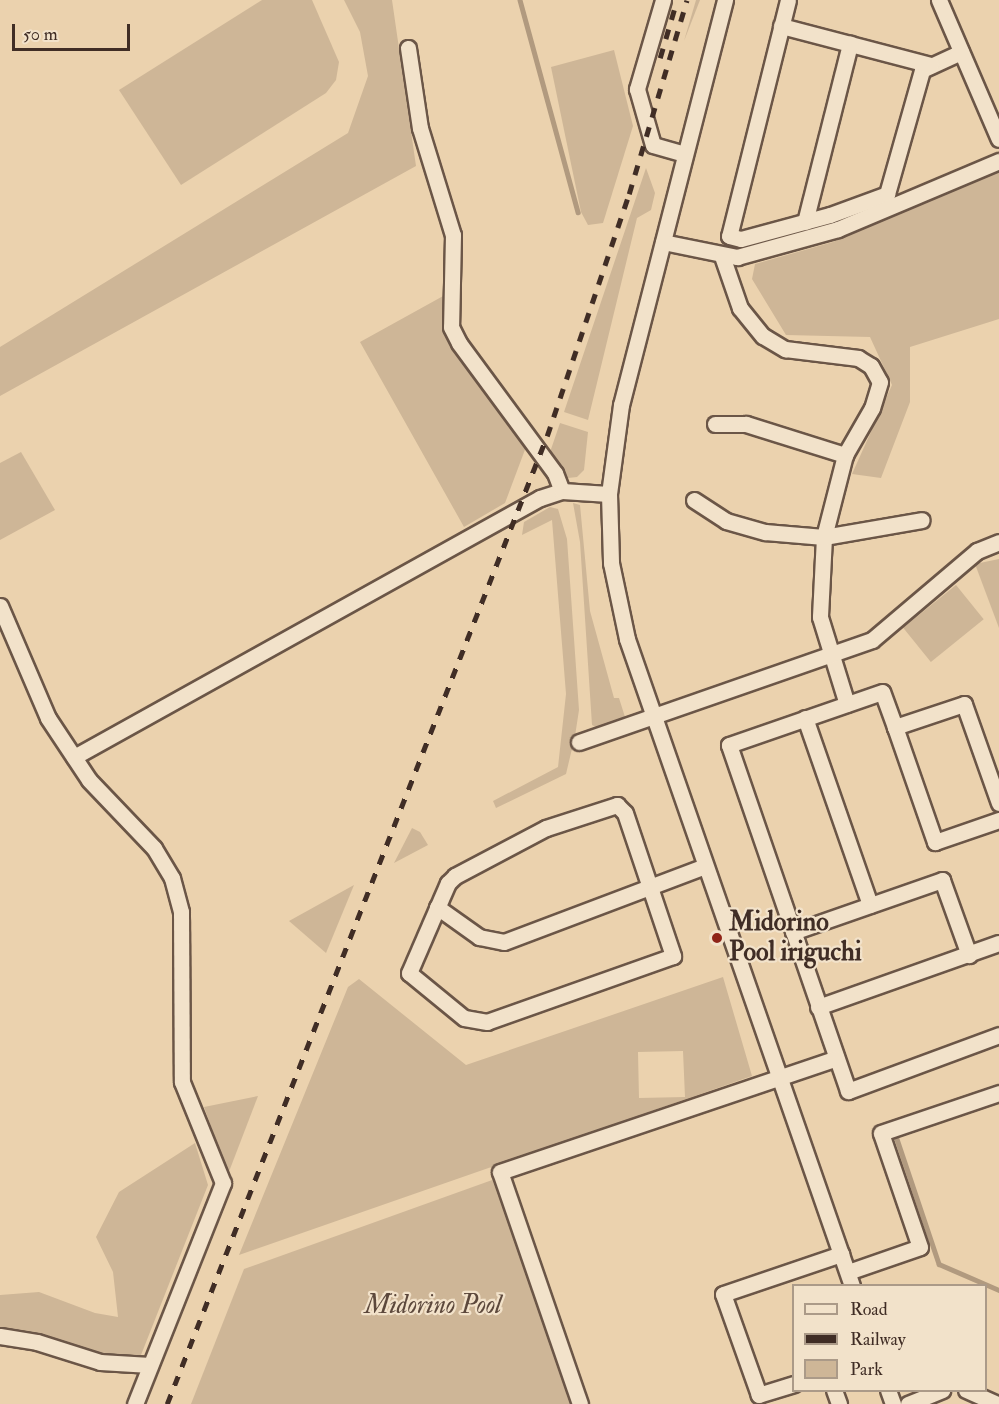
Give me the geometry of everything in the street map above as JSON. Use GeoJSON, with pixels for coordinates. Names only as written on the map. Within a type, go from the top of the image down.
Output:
{"type":"FeatureCollection","features":[{"type":"Feature","properties":{"kind":"street"},"geometry":{"type":"LineString","coordinates":[[663,0],[637,89],[653,146],[684,154]]}},
{"type":"Feature","properties":{"kind":"street"},"geometry":{"type":"LineString","coordinates":[[725,0],[621,405],[609,494],[612,563],[620,612],[653,716],[850,1279],[920,1247],[881,1133],[999,1093]]}},
{"type":"Feature","properties":{"kind":"street"},"geometry":{"type":"LineString","coordinates":[[788,0],[729,236],[741,239],[805,222],[887,194],[922,70],[961,52]]}},
{"type":"Feature","properties":{"kind":"street"},"geometry":{"type":"LineString","coordinates":[[939,0],[999,139]]}},
{"type":"Feature","properties":{"kind":"street"},"geometry":{"type":"LineString","coordinates":[[781,26],[930,65]]}},
{"type":"Feature","properties":{"kind":"street"},"geometry":{"type":"LineString","coordinates":[[805,222],[850,44]]}},
{"type":"Feature","properties":{"kind":"street"},"geometry":{"type":"LineString","coordinates":[[408,48],[420,128],[453,235],[452,327],[459,343],[555,473],[562,491]]}},
{"type":"Feature","properties":{"kind":"street"},"geometry":{"type":"LineString","coordinates":[[663,242],[722,256],[736,257],[838,229],[999,161]]}},
{"type":"Feature","properties":{"kind":"street"},"geometry":{"type":"LineString","coordinates":[[722,256],[740,308],[763,336],[785,349],[858,358],[877,373],[878,394],[845,454],[824,537],[819,605],[831,655],[847,704]]}},
{"type":"Feature","properties":{"kind":"street"},"geometry":{"type":"LineString","coordinates":[[715,424],[762,428],[845,454]]}},
{"type":"Feature","properties":{"kind":"street"},"geometry":{"type":"LineString","coordinates":[[74,758],[540,498],[562,491],[609,494]]}},
{"type":"Feature","properties":{"kind":"street"},"geometry":{"type":"LineString","coordinates":[[694,500],[726,521],[765,531],[824,537],[922,520]]}},
{"type":"Feature","properties":{"kind":"street"},"geometry":{"type":"LineString","coordinates":[[579,742],[872,640],[977,551],[999,542]]}},
{"type":"Feature","properties":{"kind":"street"},"geometry":{"type":"LineString","coordinates":[[0,606],[48,718],[89,780],[154,848],[178,896],[183,928],[179,1043],[182,1082],[223,1184],[135,1404]]}},
{"type":"Feature","properties":{"kind":"street"},"geometry":{"type":"LineString","coordinates":[[999,820],[935,842],[882,692],[729,745],[848,1091],[999,1035]]}},
{"type":"Feature","properties":{"kind":"street"},"geometry":{"type":"LineString","coordinates":[[895,727],[964,704],[999,803]]}},
{"type":"Feature","properties":{"kind":"street"},"geometry":{"type":"LineString","coordinates":[[805,718],[870,905]]}},
{"type":"Feature","properties":{"kind":"street"},"geometry":{"type":"LineString","coordinates":[[617,805],[625,813],[649,886],[673,956],[487,1022],[464,1018],[409,973],[437,907],[455,876],[546,828],[617,805]]}},
{"type":"Feature","properties":{"kind":"street"},"geometry":{"type":"LineString","coordinates":[[437,907],[479,937],[504,942],[705,866]]}},
{"type":"Feature","properties":{"kind":"street"},"geometry":{"type":"LineString","coordinates":[[793,932],[942,880],[969,955]]}},
{"type":"Feature","properties":{"kind":"street"},"geometry":{"type":"LineString","coordinates":[[819,1007],[999,943]]}},
{"type":"Feature","properties":{"kind":"street"},"geometry":{"type":"LineString","coordinates":[[580,1404],[500,1172],[836,1058]]}},
{"type":"Feature","properties":{"kind":"street"},"geometry":{"type":"LineString","coordinates":[[792,1385],[759,1395],[723,1294],[841,1254]]}},
{"type":"Feature","properties":{"kind":"street"},"geometry":{"type":"LineString","coordinates":[[0,1336],[37,1342],[100,1362],[150,1365]]}},
{"type":"Feature","properties":{"kind":"street"},"geometry":{"type":"LineString","coordinates":[[908,1404],[937,1392]]}},
{"type":"Feature","properties":{"kind":"street"},"geometry":{"type":"LineString","coordinates":[[971,1392],[998,1404]]}},
{"type":"Feature","properties":{"kind":"green space"},"geometry":{"type":"Polygon","coordinates":[[[262,0],[312,0],[339,62],[336,80],[326,93],[181,185],[119,90],[262,0]]]}},
{"type":"Feature","properties":{"kind":"green space"},"geometry":{"type":"Polygon","coordinates":[[[344,0],[392,0],[416,166],[0,396],[0,347],[348,133],[368,76],[360,32],[344,0]]]}},
{"type":"Feature","properties":{"kind":"green space"},"geometry":{"type":"Polygon","coordinates":[[[696,0],[700,0],[684,41],[696,0]]]}},
{"type":"Feature","properties":{"kind":"green space"},"geometry":{"type":"Polygon","coordinates":[[[614,50],[633,126],[603,223],[588,225],[581,212],[551,67],[614,50]]]}},
{"type":"Feature","properties":{"kind":"green space"},"geometry":{"type":"Polygon","coordinates":[[[646,168],[655,193],[651,210],[637,218],[588,420],[564,412],[646,168]]]}},
{"type":"Feature","properties":{"kind":"green space"},"geometry":{"type":"Polygon","coordinates":[[[999,169],[999,319],[910,347],[910,402],[881,478],[852,474],[892,385],[870,337],[786,335],[752,279],[755,264],[833,242],[999,169]]]}},
{"type":"Feature","properties":{"kind":"green space"},"geometry":{"type":"Polygon","coordinates":[[[445,295],[443,323],[451,346],[526,447],[505,503],[464,527],[360,342],[445,295]]]}},
{"type":"Feature","properties":{"kind":"green space"},"geometry":{"type":"Polygon","coordinates":[[[560,423],[588,432],[584,470],[577,477],[568,478],[549,455],[560,423]]]}},
{"type":"Feature","properties":{"kind":"green space"},"geometry":{"type":"Polygon","coordinates":[[[21,452],[55,510],[0,540],[0,463],[21,452]]]}},
{"type":"Feature","properties":{"kind":"green space"},"geometry":{"type":"Polygon","coordinates":[[[573,503],[580,505],[590,611],[614,698],[619,698],[625,717],[598,728],[592,725],[580,542],[573,503]]]}},
{"type":"Feature","properties":{"kind":"green space"},"geometry":{"type":"Polygon","coordinates":[[[550,507],[558,509],[567,539],[579,710],[575,736],[566,774],[496,808],[493,801],[558,767],[566,694],[552,520],[522,535],[524,522],[550,507]]]}},
{"type":"Feature","properties":{"kind":"green space"},"geometry":{"type":"Polygon","coordinates":[[[999,559],[999,628],[975,564],[999,559]]]}},
{"type":"Feature","properties":{"kind":"green space"},"geometry":{"type":"Polygon","coordinates":[[[956,585],[984,619],[931,662],[903,628],[956,585]]]}},
{"type":"Feature","properties":{"kind":"green space"},"geometry":{"type":"Polygon","coordinates":[[[412,828],[420,832],[428,845],[394,863],[412,828]]]}},
{"type":"Feature","properties":{"kind":"green space"},"geometry":{"type":"Polygon","coordinates":[[[354,885],[326,953],[289,921],[354,885]]]}},
{"type":"Feature","properties":{"kind":"green space"},"geometry":{"type":"Polygon","coordinates":[[[723,977],[752,1076],[239,1255],[348,987],[359,979],[466,1065],[723,977]],[[683,1051],[638,1052],[639,1098],[685,1097],[683,1051]]]}},
{"type":"Feature","properties":{"kind":"green space"},"geometry":{"type":"Polygon","coordinates":[[[258,1096],[230,1169],[228,1173],[204,1107],[258,1096]]]}},
{"type":"Feature","properties":{"kind":"green space"},"geometry":{"type":"Polygon","coordinates":[[[195,1143],[208,1185],[141,1355],[123,1358],[84,1351],[0,1329],[0,1295],[39,1292],[95,1313],[118,1317],[113,1272],[96,1237],[119,1192],[195,1143]]]}},
{"type":"Feature","properties":{"kind":"green space","name":"Midorino Pool"},"geometry":{"type":"Polygon","coordinates":[[[495,1179],[573,1404],[191,1404],[244,1269],[495,1179]]]}},
{"type":"Feature","properties":{"kind":"waterway"},"geometry":{"type":"LineString","coordinates":[[520,0],[578,212]]}},
{"type":"Feature","properties":{"kind":"waterway"},"geometry":{"type":"LineString","coordinates":[[896,1136],[939,1264],[985,1284]]}},
{"type":"Feature","properties":{"kind":"waterway"},"geometry":{"type":"LineString","coordinates":[[987,1285],[999,1290]]}},
{"type":"Feature","properties":{"kind":"railway"},"geometry":{"type":"LineString","coordinates":[[660,58],[677,0]]}},
{"type":"Feature","properties":{"kind":"railway"},"geometry":{"type":"LineString","coordinates":[[167,1404],[547,436],[629,194],[687,0]]}},
{"type":"Feature","properties":{"kind":"place","name":"Midorino Pool iriguchi"},"geometry":{"type":"Point","coordinates":[717,938]}}]}
